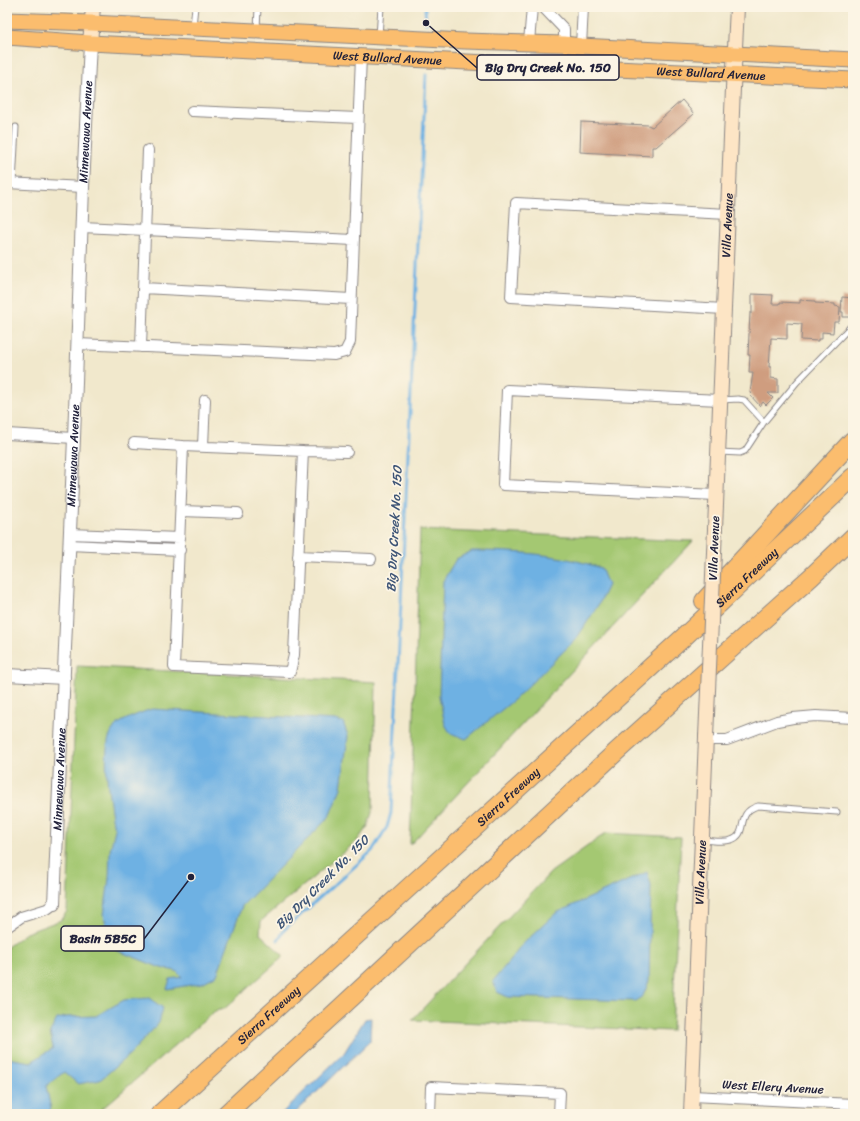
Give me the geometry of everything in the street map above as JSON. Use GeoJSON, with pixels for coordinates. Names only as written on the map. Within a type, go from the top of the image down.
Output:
{"type":"FeatureCollection","features":[{"type":"Feature","properties":{"kind":"highway"},"geometry":{"type":"LineString","coordinates":[[599,714],[853,440]]}},
{"type":"Feature","properties":{"kind":"highway","name":"Sierra Freeway"},"geometry":{"type":"LineString","coordinates":[[160,1114],[691,630],[853,476]]}},
{"type":"Feature","properties":{"kind":"highway"},"geometry":{"type":"LineString","coordinates":[[226,1114],[617,751],[811,577],[853,537]]}},
{"type":"Feature","properties":{"kind":"highway"},"geometry":{"type":"LineString","coordinates":[[811,577],[853,546]]}},
{"type":"Feature","properties":{"kind":"main road","name":"Minnewawa Avenue"},"geometry":{"type":"LineString","coordinates":[[90,43],[93,7]]}},
{"type":"Feature","properties":{"kind":"main road","name":"Villa Avenue"},"geometry":{"type":"LineString","coordinates":[[691,1114],[701,840],[737,7]]}},
{"type":"Feature","properties":{"kind":"main road","name":"West Bullard Avenue"},"geometry":{"type":"LineString","coordinates":[[7,20],[465,41],[529,42],[735,55],[853,60]]}},
{"type":"Feature","properties":{"kind":"main road"},"geometry":{"type":"LineString","coordinates":[[161,46],[198,38],[243,41],[252,37],[257,31]]}},
{"type":"Feature","properties":{"kind":"main road","name":"West Bullard Avenue"},"geometry":{"type":"LineString","coordinates":[[7,37],[90,43],[853,80]]}},
{"type":"Feature","properties":{"kind":"main road"},"geometry":{"type":"LineString","coordinates":[[361,56],[362,52],[366,48],[372,47],[414,48],[465,41]]}},
{"type":"Feature","properties":{"kind":"street"},"geometry":{"type":"LineString","coordinates":[[529,42],[532,7]]}},
{"type":"Feature","properties":{"kind":"street"},"geometry":{"type":"LineString","coordinates":[[544,7],[564,28],[564,44]]}},
{"type":"Feature","properties":{"kind":"street"},"geometry":{"type":"LineString","coordinates":[[581,46],[583,7]]}},
{"type":"Feature","properties":{"kind":"street","name":"Minnewawa Avenue"},"geometry":{"type":"LineString","coordinates":[[54,904],[90,43]]}},
{"type":"Feature","properties":{"kind":"street"},"geometry":{"type":"LineString","coordinates":[[77,344],[334,355],[345,352],[350,342],[361,56]]}},
{"type":"Feature","properties":{"kind":"street"},"geometry":{"type":"LineString","coordinates":[[192,111],[358,118]]}},
{"type":"Feature","properties":{"kind":"street"},"geometry":{"type":"LineString","coordinates":[[141,347],[148,150]]}},
{"type":"Feature","properties":{"kind":"street"},"geometry":{"type":"LineString","coordinates":[[10,184],[83,187]]}},
{"type":"Feature","properties":{"kind":"street"},"geometry":{"type":"LineString","coordinates":[[724,309],[511,297],[516,202],[728,214]]}},
{"type":"Feature","properties":{"kind":"street"},"geometry":{"type":"LineString","coordinates":[[82,227],[354,240]]}},
{"type":"Feature","properties":{"kind":"street"},"geometry":{"type":"LineString","coordinates":[[143,288],[351,299]]}},
{"type":"Feature","properties":{"kind":"street"},"geometry":{"type":"LineString","coordinates":[[716,495],[503,485],[507,390],[720,400]]}},
{"type":"Feature","properties":{"kind":"street"},"geometry":{"type":"LineString","coordinates":[[203,446],[205,400]]}},
{"type":"Feature","properties":{"kind":"street"},"geometry":{"type":"LineString","coordinates":[[7,434],[74,438]]}},
{"type":"Feature","properties":{"kind":"street"},"geometry":{"type":"LineString","coordinates":[[134,443],[347,452]]}},
{"type":"Feature","properties":{"kind":"street"},"geometry":{"type":"LineString","coordinates":[[183,446],[180,550],[174,667],[290,672],[294,655],[303,451]]}},
{"type":"Feature","properties":{"kind":"street"},"geometry":{"type":"LineString","coordinates":[[181,511],[238,513]]}},
{"type":"Feature","properties":{"kind":"street"},"geometry":{"type":"LineString","coordinates":[[123,536],[123,547]]}},
{"type":"Feature","properties":{"kind":"street"},"geometry":{"type":"LineString","coordinates":[[69,539],[123,536],[180,538]]}},
{"type":"Feature","properties":{"kind":"street"},"geometry":{"type":"LineString","coordinates":[[69,539],[123,547],[180,550]]}},
{"type":"Feature","properties":{"kind":"street"},"geometry":{"type":"LineString","coordinates":[[298,556],[371,559]]}},
{"type":"Feature","properties":{"kind":"street"},"geometry":{"type":"LineString","coordinates":[[7,675],[64,678]]}},
{"type":"Feature","properties":{"kind":"street"},"geometry":{"type":"LineString","coordinates":[[706,739],[727,740],[777,721],[793,718],[816,716],[853,718]]}},
{"type":"Feature","properties":{"kind":"street"},"geometry":{"type":"LineString","coordinates":[[7,927],[21,918],[47,909],[54,904]]}},
{"type":"Feature","properties":{"kind":"street"},"geometry":{"type":"LineString","coordinates":[[430,1114],[431,1087],[560,1092],[559,1114]]}},
{"type":"Feature","properties":{"kind":"street","name":"West Ellery Avenue"},"geometry":{"type":"LineString","coordinates":[[692,1096],[853,1104]]}},
{"type":"Feature","properties":{"kind":"lane"},"geometry":{"type":"LineString","coordinates":[[193,28],[195,7]]}},
{"type":"Feature","properties":{"kind":"lane"},"geometry":{"type":"LineString","coordinates":[[257,31],[258,7]]}},
{"type":"Feature","properties":{"kind":"lane"},"geometry":{"type":"LineString","coordinates":[[379,37],[381,7]]}},
{"type":"Feature","properties":{"kind":"lane"},"geometry":{"type":"LineString","coordinates":[[10,184],[16,127]]}},
{"type":"Feature","properties":{"kind":"lane"},"geometry":{"type":"LineString","coordinates":[[718,452],[740,453],[745,451],[764,422],[797,382],[853,324]]}},
{"type":"Feature","properties":{"kind":"lane"},"geometry":{"type":"LineString","coordinates":[[720,400],[744,400],[764,422]]}},
{"type":"Feature","properties":{"kind":"lane"},"geometry":{"type":"LineString","coordinates":[[701,840],[732,840],[738,836],[741,831],[745,815],[752,808],[758,806],[837,812]]}},
{"type":"Feature","properties":{"kind":"green space"},"geometry":{"type":"Polygon","coordinates":[[[420,530],[693,541],[410,845],[420,530]]]}},
{"type":"Feature","properties":{"kind":"green space"},"geometry":{"type":"Polygon","coordinates":[[[77,666],[376,682],[373,809],[368,826],[357,841],[261,921],[260,934],[284,956],[224,1009],[215,1011],[96,1114],[7,1114],[7,947],[26,933],[61,920],[67,911],[77,666]]]}},
{"type":"Feature","properties":{"kind":"green space"},"geometry":{"type":"Polygon","coordinates":[[[606,833],[681,837],[672,1031],[412,1020],[551,872],[606,833]]]}},
{"type":"Feature","properties":{"kind":"water"},"geometry":{"type":"Polygon","coordinates":[[[472,551],[537,554],[570,559],[601,568],[608,585],[600,602],[577,638],[515,699],[466,739],[450,733],[445,724],[439,696],[443,581],[456,559],[472,551]]]}},
{"type":"Feature","properties":{"kind":"water"},"geometry":{"type":"Polygon","coordinates":[[[152,709],[335,720],[343,722],[348,736],[341,788],[329,817],[242,906],[217,975],[202,983],[167,989],[170,979],[182,977],[176,971],[161,968],[116,950],[109,940],[104,915],[109,878],[110,851],[115,829],[108,788],[106,760],[107,747],[110,736],[117,725],[152,709]]]}},
{"type":"Feature","properties":{"kind":"water"},"geometry":{"type":"Polygon","coordinates":[[[647,872],[651,885],[649,981],[643,996],[635,1001],[508,997],[497,992],[493,981],[524,943],[556,913],[647,872]]]}},
{"type":"Feature","properties":{"kind":"water"},"geometry":{"type":"Polygon","coordinates":[[[149,998],[163,1008],[159,1023],[130,1054],[100,1080],[78,1084],[64,1072],[46,1086],[51,1109],[46,1114],[7,1114],[7,1058],[31,1062],[53,1048],[50,1032],[57,1019],[66,1017],[96,1016],[124,1000],[149,998]]]}},
{"type":"Feature","properties":{"kind":"water"},"geometry":{"type":"Polygon","coordinates":[[[371,1018],[370,1041],[294,1114],[281,1114],[344,1053],[365,1019],[371,1018]]]}},
{"type":"Feature","properties":{"kind":"building"},"geometry":{"type":"Polygon","coordinates":[[[682,100],[694,114],[656,147],[652,147],[652,156],[580,152],[581,122],[648,125],[652,127],[682,100]]]}},
{"type":"Feature","properties":{"kind":"building"},"geometry":{"type":"Polygon","coordinates":[[[752,294],[773,295],[772,304],[780,304],[780,302],[800,303],[800,300],[815,301],[815,303],[835,304],[835,306],[840,307],[839,322],[834,322],[833,333],[822,332],[822,339],[818,339],[818,341],[801,340],[802,324],[787,323],[787,339],[771,338],[769,367],[771,367],[771,378],[778,379],[778,393],[768,393],[773,398],[766,405],[763,402],[760,406],[750,395],[752,393],[750,393],[753,373],[749,373],[750,355],[748,355],[750,313],[752,313],[752,294]]]}},
{"type":"Feature","properties":{"kind":"building"},"geometry":{"type":"Polygon","coordinates":[[[842,297],[853,298],[853,312],[851,312],[851,317],[843,317],[843,312],[841,312],[842,297]]]}},
{"type":"Feature","properties":{"kind":"waterway","name":"Big Dry Creek No. 150"},"geometry":{"type":"LineString","coordinates":[[425,7],[426,23]]}},
{"type":"Feature","properties":{"kind":"waterway","name":"Big Dry Creek No. 150"},"geometry":{"type":"LineString","coordinates":[[278,940],[285,929],[372,851],[387,827],[391,813],[426,75]]}},
{"type":"Feature","properties":{"kind":"place","name":"Big Dry Creek No. 150"},"geometry":{"type":"Point","coordinates":[426,23]}},
{"type":"Feature","properties":{"kind":"place","name":"Basin 5B5C"},"geometry":{"type":"Point","coordinates":[191,877]}}]}
